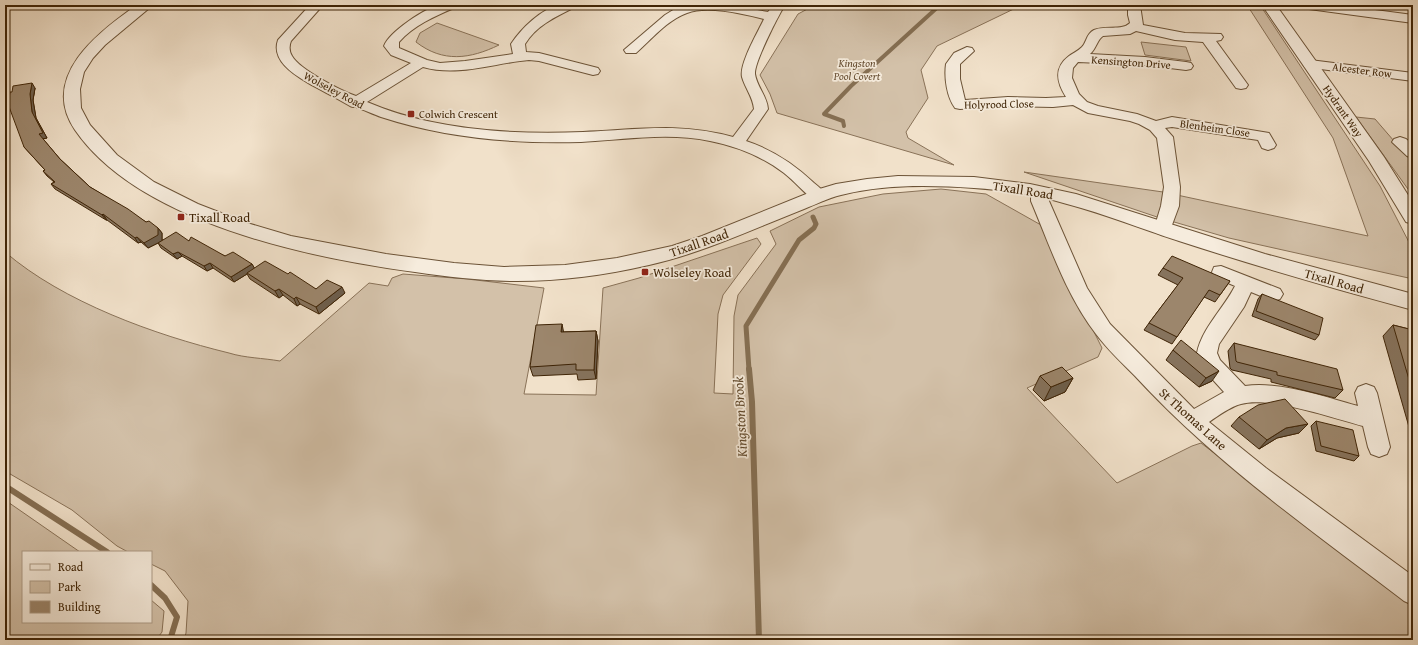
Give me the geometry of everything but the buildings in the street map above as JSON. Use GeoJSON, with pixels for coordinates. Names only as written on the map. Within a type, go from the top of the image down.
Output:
{"type":"FeatureCollection","features":[{"type":"Feature","properties":{"kind":"street","name":"Tixall Road"},"geometry":{"type":"LineString","coordinates":[[146,5],[114,27],[96,43],[82,61],[74,81],[70,100],[76,117],[102,152],[132,176],[174,200],[215,218],[309,247],[391,263],[446,270],[492,274],[566,272],[624,264],[681,251],[836,190],[898,181],[964,182],[1039,192],[1068,198],[1284,266],[1413,302]]}},
{"type":"Feature","properties":{"kind":"street","name":"Wolseley Road"},"geometry":{"type":"LineString","coordinates":[[317,5],[285,40],[282,45],[284,56],[295,68],[355,103],[410,120],[465,131],[500,135],[579,137],[683,132],[710,136],[736,143],[764,154],[790,170],[819,196]]}},
{"type":"Feature","properties":{"kind":"street"},"geometry":{"type":"LineString","coordinates":[[450,5],[398,34],[391,46],[400,54],[441,67],[456,67],[520,57],[539,57],[593,71]]}},
{"type":"Feature","properties":{"kind":"street"},"geometry":{"type":"LineString","coordinates":[[520,57],[518,44],[526,32],[546,16],[569,5]]}},
{"type":"Feature","properties":{"kind":"street"},"geometry":{"type":"LineString","coordinates":[[736,143],[762,110],[761,103],[748,76],[748,69],[771,17],[779,5]]}},
{"type":"Feature","properties":{"kind":"street"},"geometry":{"type":"LineString","coordinates":[[1134,5],[1134,15],[1137,24],[1135,27],[1163,34],[1212,38],[1241,85]]}},
{"type":"Feature","properties":{"kind":"street","name":"Hydrant Way"},"geometry":{"type":"LineString","coordinates":[[1270,5],[1378,161],[1413,218]]}},
{"type":"Feature","properties":{"kind":"street"},"geometry":{"type":"LineString","coordinates":[[631,50],[671,17],[687,9],[725,8],[771,17]]}},
{"type":"Feature","properties":{"kind":"street"},"geometry":{"type":"LineString","coordinates":[[1311,8],[1342,9],[1413,19]]}},
{"type":"Feature","properties":{"kind":"street","name":"Kensington Drive"},"geometry":{"type":"LineString","coordinates":[[1076,100],[1066,82],[1064,72],[1068,64],[1090,47],[1093,38],[1100,32],[1130,30],[1135,27]]}},
{"type":"Feature","properties":{"kind":"street","name":"Holyrood Close"},"geometry":{"type":"LineString","coordinates":[[968,51],[957,57],[953,64],[956,99],[963,110],[1014,101],[1049,104],[1076,100]]}},
{"type":"Feature","properties":{"kind":"street","name":"Kensington Drive"},"geometry":{"type":"LineString","coordinates":[[1076,58],[1145,61],[1186,66]]}},
{"type":"Feature","properties":{"kind":"street"},"geometry":{"type":"LineString","coordinates":[[355,103],[422,62]]}},
{"type":"Feature","properties":{"kind":"street","name":"Alcester Row"},"geometry":{"type":"LineString","coordinates":[[1310,64],[1413,77]]}},
{"type":"Feature","properties":{"kind":"street"},"geometry":{"type":"LineString","coordinates":[[1076,100],[1097,110],[1139,119],[1156,126],[1165,137],[1172,187],[1170,206],[1163,229]]}},
{"type":"Feature","properties":{"kind":"street","name":"Blenheim Close"},"geometry":{"type":"LineString","coordinates":[[1156,126],[1172,122],[1264,136],[1268,145]]}},
{"type":"Feature","properties":{"kind":"street"},"geometry":{"type":"LineString","coordinates":[[1400,142],[1413,153]]}},
{"type":"Feature","properties":{"kind":"street","name":"St Thomas Lane"},"geometry":{"type":"LineString","coordinates":[[1039,192],[1040,201],[1078,289],[1103,329],[1192,421],[1258,475],[1413,592]]}},
{"type":"Feature","properties":{"kind":"street"},"geometry":{"type":"LineString","coordinates":[[1221,272],[1273,294]]}},
{"type":"Feature","properties":{"kind":"street"},"geometry":{"type":"LineString","coordinates":[[1241,395],[1210,364],[1207,353],[1209,343],[1237,302],[1246,283]]}},
{"type":"Feature","properties":{"kind":"street"},"geometry":{"type":"LineString","coordinates":[[1192,421],[1241,395],[1256,394],[1276,395],[1372,419]]}},
{"type":"Feature","properties":{"kind":"street"},"geometry":{"type":"LineString","coordinates":[[1366,394],[1379,447]]}},
{"type":"Feature","properties":{"kind":"green space","name":"Kingston Pool Covert"},"geometry":{"type":"Polygon","coordinates":[[[815,5],[1022,5],[937,46],[921,70],[928,98],[906,132],[908,138],[954,165],[777,113],[770,94],[760,75],[798,14],[815,5]]]}},
{"type":"Feature","properties":{"kind":"green space"},"geometry":{"type":"Polygon","coordinates":[[[1247,5],[1260,5],[1380,186],[1413,250],[1413,279],[1229,238],[1157,217],[1024,172],[1163,192],[1368,236],[1333,138],[1247,5]]]}},
{"type":"Feature","properties":{"kind":"green space"},"geometry":{"type":"Polygon","coordinates":[[[437,23],[499,45],[467,56],[446,56],[436,53],[426,49],[416,42],[420,33],[437,23]]]}},
{"type":"Feature","properties":{"kind":"green space"},"geometry":{"type":"Polygon","coordinates":[[[1141,42],[1186,47],[1191,61],[1145,55],[1141,42]]]}},
{"type":"Feature","properties":{"kind":"green space"},"geometry":{"type":"Polygon","coordinates":[[[1356,117],[1375,119],[1413,163],[1413,196],[1356,117]]]}},
{"type":"Feature","properties":{"kind":"green space"},"geometry":{"type":"Polygon","coordinates":[[[941,189],[986,194],[1041,225],[1102,348],[1098,357],[1027,388],[1117,483],[1201,443],[1413,605],[1413,640],[184,640],[186,633],[188,601],[165,571],[152,564],[152,551],[126,551],[117,546],[72,510],[5,471],[5,252],[28,270],[54,286],[82,301],[141,326],[201,346],[241,356],[280,361],[369,283],[388,286],[392,278],[403,274],[467,279],[544,288],[524,394],[596,395],[603,288],[639,278],[757,238],[761,244],[723,295],[718,314],[714,393],[733,394],[734,316],[738,295],[776,244],[770,231],[819,207],[883,194],[941,189]]]}},
{"type":"Feature","properties":{"kind":"green space"},"geometry":{"type":"Polygon","coordinates":[[[5,500],[79,551],[22,551],[22,623],[152,623],[152,601],[164,611],[162,632],[156,640],[5,640],[5,500]]]}},
{"type":"Feature","properties":{"kind":"waterway","name":"Kingston Brook"},"geometry":{"type":"LineString","coordinates":[[844,126],[843,121],[824,114],[851,86],[940,5]]}},
{"type":"Feature","properties":{"kind":"waterway","name":"Kingston Brook"},"geometry":{"type":"LineString","coordinates":[[749,370],[746,326],[799,240],[814,228],[816,224],[813,217]]}},
{"type":"Feature","properties":{"kind":"waterway","name":"Kingston Brook"},"geometry":{"type":"LineString","coordinates":[[749,369],[752,402],[759,640]]}},
{"type":"Feature","properties":{"kind":"waterway"},"geometry":{"type":"LineString","coordinates":[[5,486],[105,551]]}},
{"type":"Feature","properties":{"kind":"waterway"},"geometry":{"type":"LineString","coordinates":[[152,586],[165,598],[177,617],[170,640]]}},
{"type":"Feature","properties":{"kind":"place","name":"Colwich Crescent"},"geometry":{"type":"Point","coordinates":[411,114]}},
{"type":"Feature","properties":{"kind":"place","name":"Tixall Road"},"geometry":{"type":"Point","coordinates":[181,217]}},
{"type":"Feature","properties":{"kind":"place","name":"Wolseley Road"},"geometry":{"type":"Point","coordinates":[645,272]}}]}
